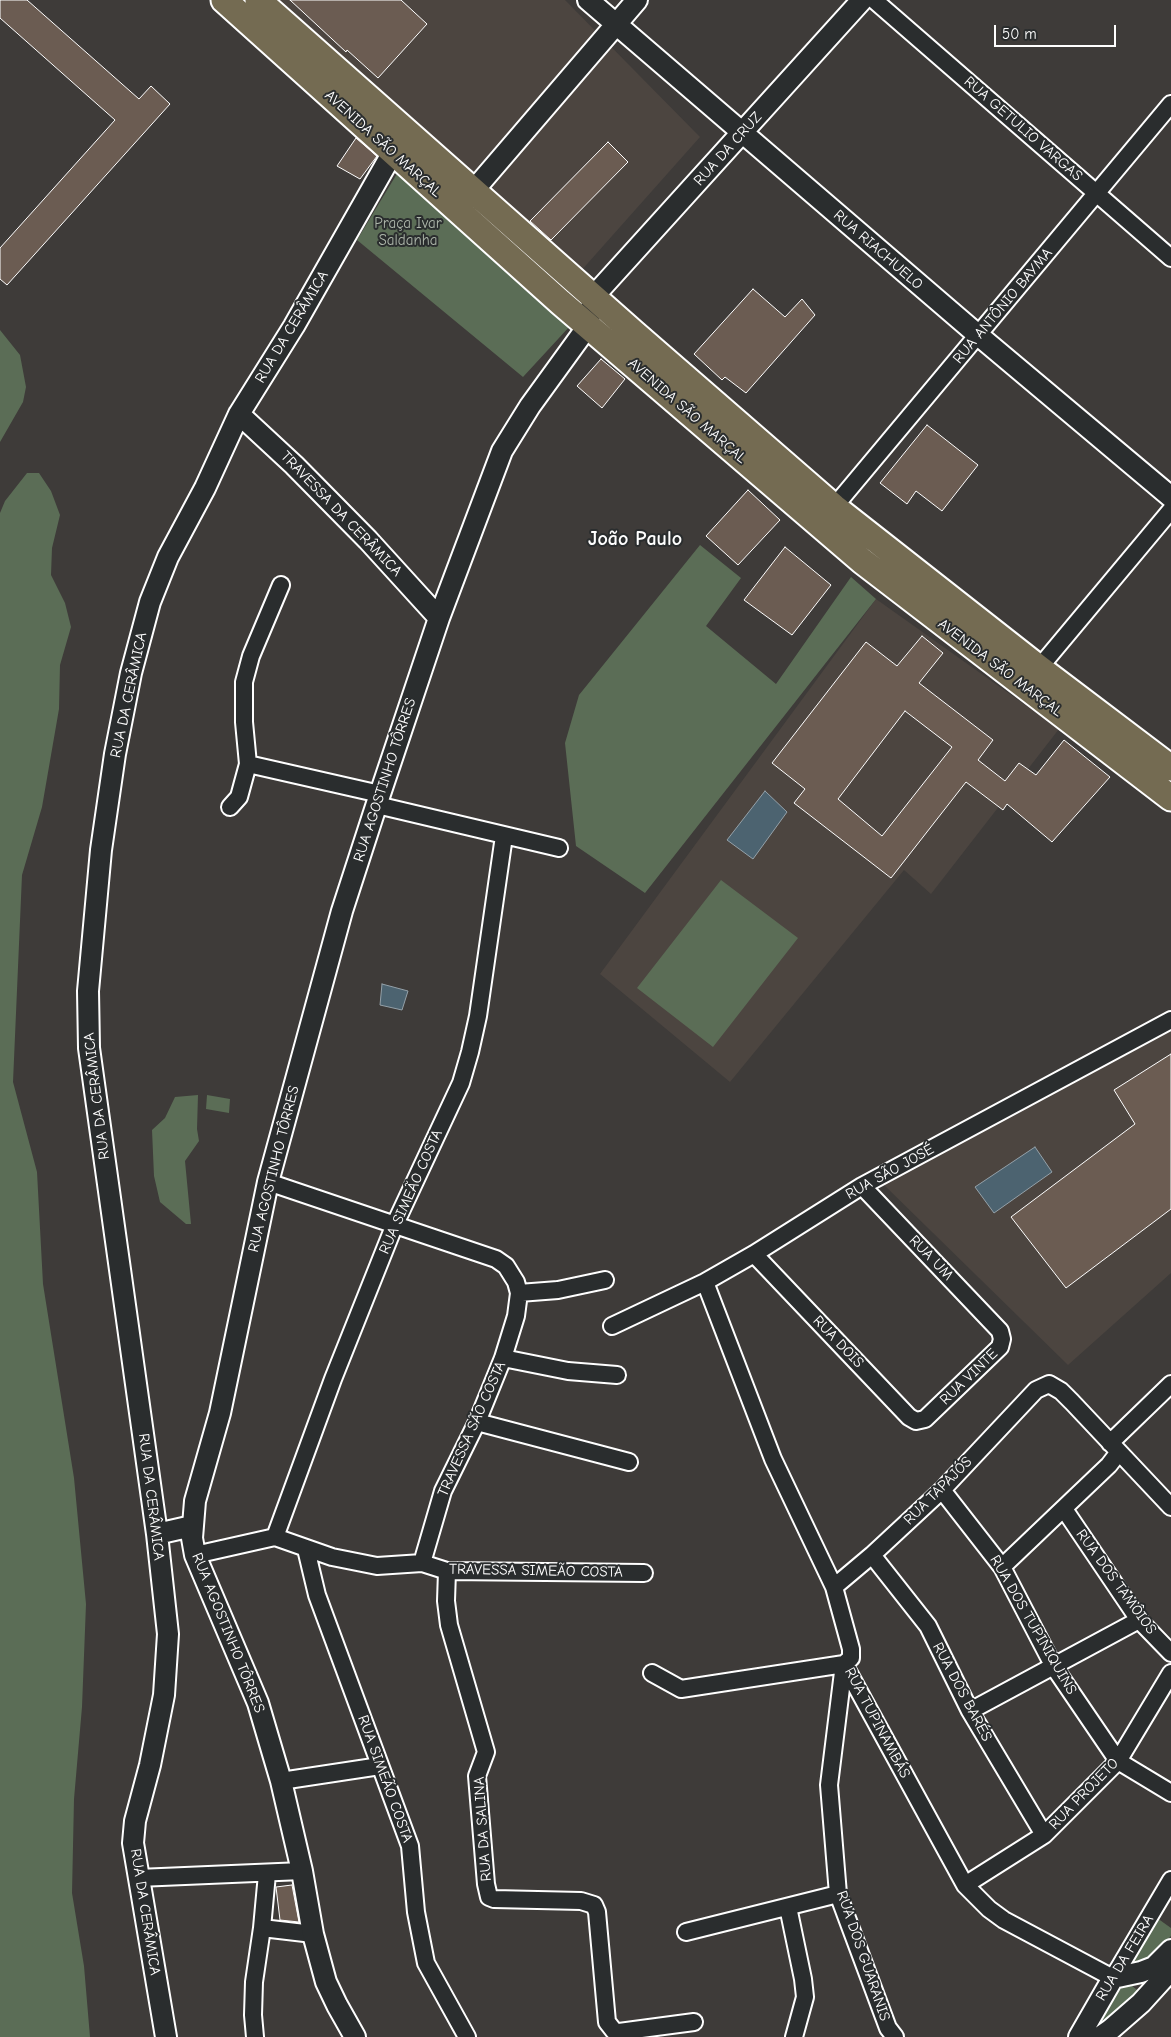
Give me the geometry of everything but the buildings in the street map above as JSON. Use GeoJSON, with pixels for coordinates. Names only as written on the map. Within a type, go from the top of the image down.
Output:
{"type":"FeatureCollection","features":[{"type":"Feature","properties":{"kind":"main road","name":"AVENIDA SÃO MARÇAL"},"geometry":{"type":"LineString","coordinates":[[224,0],[588,326],[862,562],[1171,798]]}},
{"type":"Feature","properties":{"kind":"main road","name":"AVENIDA SÃO MARÇAL"},"geometry":{"type":"LineString","coordinates":[[258,0],[593,297],[834,507],[1039,668],[1171,768]]}},
{"type":"Feature","properties":{"kind":"street","name":"RUA RIACHUELO"},"geometry":{"type":"LineString","coordinates":[[588,0],[978,335],[1171,497]]}},
{"type":"Feature","properties":{"kind":"street"},"geometry":{"type":"LineString","coordinates":[[474,190],[637,0]]}},
{"type":"Feature","properties":{"kind":"street","name":"RUA DA CRUZ"},"geometry":{"type":"LineString","coordinates":[[593,297],[862,0]]}},
{"type":"Feature","properties":{"kind":"street","name":"RUA GETULIO VARGAS"},"geometry":{"type":"LineString","coordinates":[[874,0],[1171,258]]}},
{"type":"Feature","properties":{"kind":"street","name":"RUA ANTÔNIO BAYMA"},"geometry":{"type":"LineString","coordinates":[[834,507],[1171,104]]}},
{"type":"Feature","properties":{"kind":"street","name":"RUA DA CERÂMICA"},"geometry":{"type":"LineString","coordinates":[[166,2037],[133,1842],[135,1821],[150,1765],[164,1695],[168,1649],[157,1534],[89,1048],[88,991],[93,916],[115,754],[131,673],[150,602],[168,557],[205,488],[239,414],[294,326],[393,152]]}},
{"type":"Feature","properties":{"kind":"street"},"geometry":{"type":"LineString","coordinates":[[588,326],[593,297]]}},
{"type":"Feature","properties":{"kind":"street","name":"RUA AGOSTINHO TÔRRES"},"geometry":{"type":"LineString","coordinates":[[355,2037],[326,1982],[313,1934],[302,1872],[281,1781],[258,1703],[195,1555],[192,1526],[195,1501],[220,1413],[268,1182],[342,911],[378,799],[439,618],[502,450],[530,406],[588,326]]}},
{"type":"Feature","properties":{"kind":"street","name":"TRAVESSA DA CERÂMICA"},"geometry":{"type":"LineString","coordinates":[[239,414],[294,465],[368,540],[439,618]]}},
{"type":"Feature","properties":{"kind":"street"},"geometry":{"type":"LineString","coordinates":[[1039,668],[1171,510]]}},
{"type":"Feature","properties":{"kind":"street"},"geometry":{"type":"LineString","coordinates":[[230,807],[241,792],[248,764],[244,722],[244,682],[251,656],[281,585]]}},
{"type":"Feature","properties":{"kind":"street"},"geometry":{"type":"LineString","coordinates":[[248,764],[378,799],[504,836],[559,848]]}},
{"type":"Feature","properties":{"kind":"street","name":"RUA SIMEÃO COSTA"},"geometry":{"type":"LineString","coordinates":[[275,1537],[333,1379],[396,1224],[461,1083],[478,1016],[504,836]]}},
{"type":"Feature","properties":{"kind":"street","name":"RUA SÃO JOSÉ"},"geometry":{"type":"LineString","coordinates":[[612,1326],[705,1282],[754,1254],[862,1186],[1171,1020]]}},
{"type":"Feature","properties":{"kind":"street"},"geometry":{"type":"LineString","coordinates":[[268,1182],[496,1259],[506,1266],[512,1274],[519,1293],[558,1290],[605,1280]]}},
{"type":"Feature","properties":{"kind":"street","name":"RUA UM"},"geometry":{"type":"LineString","coordinates":[[862,1186],[1000,1331]]}},
{"type":"Feature","properties":{"kind":"street","name":"RUA DOIS"},"geometry":{"type":"LineString","coordinates":[[754,1254],[909,1417],[916,1421],[925,1420]]}},
{"type":"Feature","properties":{"kind":"street","name":"RUA TUPINAMBÁS"},"geometry":{"type":"LineString","coordinates":[[705,1282],[773,1459],[834,1587],[851,1649],[851,1658],[844,1664],[965,1885],[989,1909],[1004,1920],[1113,1978]]}},
{"type":"Feature","properties":{"kind":"street","name":"TRAVESSA SÃO COSTA"},"geometry":{"type":"LineString","coordinates":[[422,1563],[443,1491],[477,1422],[503,1358],[516,1316],[519,1293]]}},
{"type":"Feature","properties":{"kind":"street","name":"RUA VINTE"},"geometry":{"type":"LineString","coordinates":[[925,1420],[1000,1347],[1002,1339],[1000,1331]]}},
{"type":"Feature","properties":{"kind":"street"},"geometry":{"type":"LineString","coordinates":[[503,1358],[594,1375],[617,1375]]}},
{"type":"Feature","properties":{"kind":"street","name":"RUA TAPAJÓS"},"geometry":{"type":"LineString","coordinates":[[834,1587],[872,1555],[942,1490],[1036,1390],[1049,1384],[1061,1391],[1114,1448]]}},
{"type":"Feature","properties":{"kind":"street"},"geometry":{"type":"LineString","coordinates":[[1002,1567],[1109,1465],[1114,1448],[1171,1384]]}},
{"type":"Feature","properties":{"kind":"street"},"geometry":{"type":"LineString","coordinates":[[477,1422],[629,1462]]}},
{"type":"Feature","properties":{"kind":"street"},"geometry":{"type":"LineString","coordinates":[[1114,1448],[1171,1506]]}},
{"type":"Feature","properties":{"kind":"street","name":"RUA DOS TUPINIQUINS"},"geometry":{"type":"LineString","coordinates":[[942,1490],[1002,1567],[1054,1667],[1118,1761],[1171,1793]]}},
{"type":"Feature","properties":{"kind":"street","name":"RUA DOS TAMÔIOS"},"geometry":{"type":"LineString","coordinates":[[1064,1509],[1139,1620],[1171,1653]]}},
{"type":"Feature","properties":{"kind":"street"},"geometry":{"type":"LineString","coordinates":[[157,1534],[192,1526]]}},
{"type":"Feature","properties":{"kind":"street"},"geometry":{"type":"LineString","coordinates":[[195,1555],[275,1537]]}},
{"type":"Feature","properties":{"kind":"street","name":"TRAVESSA SIMEÃO COSTA"},"geometry":{"type":"LineString","coordinates":[[275,1537],[306,1549],[352,1562],[377,1566],[401,1566],[422,1563],[447,1571],[644,1573]]}},
{"type":"Feature","properties":{"kind":"street","name":"RUA SIMEÃO COSTA"},"geometry":{"type":"LineString","coordinates":[[306,1549],[317,1595],[410,1846],[416,1912],[426,1963],[466,2037]]}},
{"type":"Feature","properties":{"kind":"street","name":"RUA DOS BARÉS"},"geometry":{"type":"LineString","coordinates":[[872,1555],[928,1626],[970,1712],[1044,1836]]}},
{"type":"Feature","properties":{"kind":"street","name":"RUA DA SALINA"},"geometry":{"type":"LineString","coordinates":[[447,1571],[446,1601],[449,1625],[454,1648],[486,1752],[477,1776],[486,1884],[489,1897],[494,1899],[581,1901],[594,1905],[597,1912],[606,2022],[614,2030],[619,2032],[694,2022]]}},
{"type":"Feature","properties":{"kind":"street"},"geometry":{"type":"LineString","coordinates":[[970,1712],[1139,1620]]}},
{"type":"Feature","properties":{"kind":"street"},"geometry":{"type":"LineString","coordinates":[[652,1673],[682,1688],[844,1664]]}},
{"type":"Feature","properties":{"kind":"street","name":"RUA DOS GUARANIS"},"geometry":{"type":"LineString","coordinates":[[844,1664],[829,1785],[838,1894],[888,2028],[895,2037]]}},
{"type":"Feature","properties":{"kind":"street","name":"RUA PROJETO"},"geometry":{"type":"LineString","coordinates":[[965,1885],[1044,1836],[1118,1761],[1171,1673]]}},
{"type":"Feature","properties":{"kind":"street"},"geometry":{"type":"LineString","coordinates":[[281,1781],[380,1766]]}},
{"type":"Feature","properties":{"kind":"street"},"geometry":{"type":"LineString","coordinates":[[138,1878],[302,1872]]}},
{"type":"Feature","properties":{"kind":"street"},"geometry":{"type":"LineString","coordinates":[[255,2037],[253,2015],[254,1982],[267,1874]]}},
{"type":"Feature","properties":{"kind":"street","name":"RUA DA FEIRA"},"geometry":{"type":"LineString","coordinates":[[1079,2037],[1171,1880]]}},
{"type":"Feature","properties":{"kind":"street"},"geometry":{"type":"LineString","coordinates":[[686,1932],[838,1894]]}},
{"type":"Feature","properties":{"kind":"street"},"geometry":{"type":"LineString","coordinates":[[788,1907],[803,1978],[805,1997],[794,2037]]}},
{"type":"Feature","properties":{"kind":"street"},"geometry":{"type":"LineString","coordinates":[[262,1928],[313,1934]]}},
{"type":"Feature","properties":{"kind":"street"},"geometry":{"type":"LineString","coordinates":[[1113,1978],[1142,1972],[1154,1967],[1171,1950]]}},
{"type":"Feature","properties":{"kind":"street"},"geometry":{"type":"LineString","coordinates":[[1100,2037],[1141,2003],[1171,1970]]}},
{"type":"Feature","properties":{"kind":"shaded area"},"geometry":{"type":"Polygon","coordinates":[[[276,0],[565,0],[700,137],[580,272],[276,0]]]}},
{"type":"Feature","properties":{"kind":"shaded area"},"geometry":{"type":"Polygon","coordinates":[[[876,599],[1059,729],[931,894],[904,870],[730,1082],[600,974],[876,599]]]}},
{"type":"Feature","properties":{"kind":"shaded area"},"geometry":{"type":"Polygon","coordinates":[[[1171,1031],[1171,1273],[1068,1365],[883,1184],[1171,1031]]]}},
{"type":"Feature","properties":{"kind":"green space","name":"Praça Ivar Saldanha"},"geometry":{"type":"Polygon","coordinates":[[[398,172],[570,326],[523,377],[357,240],[398,172]]]}},
{"type":"Feature","properties":{"kind":"green space"},"geometry":{"type":"Polygon","coordinates":[[[0,330],[20,355],[26,387],[23,402],[0,442],[0,330]]]}},
{"type":"Feature","properties":{"kind":"green space"},"geometry":{"type":"Polygon","coordinates":[[[27,473],[39,473],[51,491],[60,515],[52,548],[51,575],[65,603],[71,627],[60,665],[59,709],[42,807],[22,875],[13,1082],[37,1172],[43,1284],[74,1478],[86,1604],[82,1707],[74,1799],[72,1893],[84,1966],[90,2037],[0,2037],[0,513],[5,501],[27,473]]]}},
{"type":"Feature","properties":{"kind":"green space"},"geometry":{"type":"Polygon","coordinates":[[[700,545],[741,578],[706,626],[776,684],[851,577],[876,599],[645,893],[576,846],[565,743],[579,695],[700,545]]]}},
{"type":"Feature","properties":{"kind":"green space"},"geometry":{"type":"Polygon","coordinates":[[[721,880],[798,938],[713,1047],[637,988],[721,880]]]}},
{"type":"Feature","properties":{"kind":"green space"},"geometry":{"type":"Polygon","coordinates":[[[198,1095],[197,1129],[199,1141],[185,1161],[191,1224],[186,1224],[160,1202],[154,1176],[152,1130],[165,1118],[175,1097],[198,1095]]]}},
{"type":"Feature","properties":{"kind":"green space"},"geometry":{"type":"Polygon","coordinates":[[[207,1095],[230,1099],[229,1113],[206,1109],[207,1095]]]}},
{"type":"Feature","properties":{"kind":"green space"},"geometry":{"type":"Polygon","coordinates":[[[1157,1918],[1171,1928],[1171,1936],[1143,1965],[1126,1964],[1157,1918]]]}},
{"type":"Feature","properties":{"kind":"green space"},"geometry":{"type":"Polygon","coordinates":[[[1126,1981],[1142,1994],[1087,2037],[1126,1981]]]}},
{"type":"Feature","properties":{"kind":"water"},"geometry":{"type":"Polygon","coordinates":[[[765,791],[787,812],[753,859],[727,840],[765,791]]]}},
{"type":"Feature","properties":{"kind":"water"},"geometry":{"type":"Polygon","coordinates":[[[382,984],[408,991],[402,1010],[380,1005],[382,984]]]}},
{"type":"Feature","properties":{"kind":"water"},"geometry":{"type":"Polygon","coordinates":[[[1035,1147],[1052,1172],[994,1213],[975,1187],[1035,1147]]]}},
{"type":"Feature","properties":{"kind":"district","name":"João Paulo"},"geometry":{"type":"Point","coordinates":[635,539]}}]}
